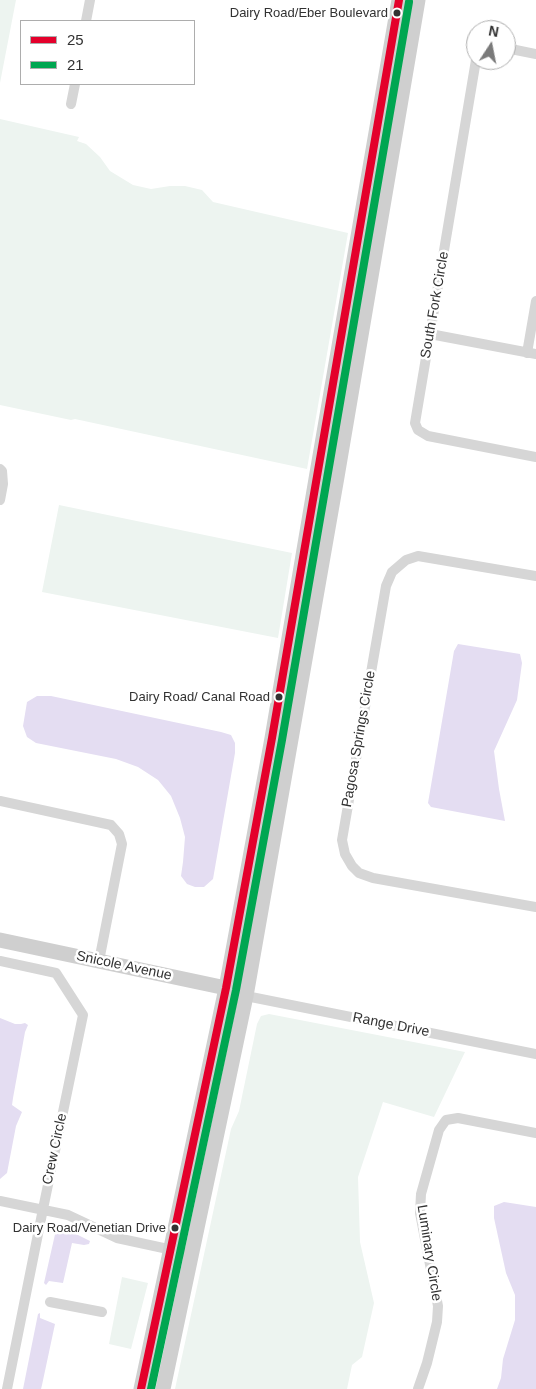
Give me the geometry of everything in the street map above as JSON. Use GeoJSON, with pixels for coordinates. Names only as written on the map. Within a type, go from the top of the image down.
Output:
{"type":"FeatureCollection","features":[{"type":"Feature","properties":{"kind":"street"},"geometry":{"type":"LineString","coordinates":[[86,20],[90,0]]}},
{"type":"Feature","properties":{"kind":"street"},"geometry":{"type":"LineString","coordinates":[[141,1389],[226,988],[272,738],[316,473],[399,0]]}},
{"type":"Feature","properties":{"kind":"street"},"geometry":{"type":"LineString","coordinates":[[163,1389],[246,996],[418,0]]}},
{"type":"Feature","properties":{"kind":"street"},"geometry":{"type":"LineString","coordinates":[[516,50],[536,54]]}},
{"type":"Feature","properties":{"kind":"street","name":"South Fork Circle"},"geometry":{"type":"LineString","coordinates":[[474,70],[415,423],[418,430],[428,436],[536,457]]}},
{"type":"Feature","properties":{"kind":"street"},"geometry":{"type":"LineString","coordinates":[[71,104],[75,85]]}},
{"type":"Feature","properties":{"kind":"street"},"geometry":{"type":"LineString","coordinates":[[430,334],[531,354],[536,301]]}},
{"type":"Feature","properties":{"kind":"street"},"geometry":{"type":"LineString","coordinates":[[0,469],[2,471],[3,484],[0,500]]}},
{"type":"Feature","properties":{"kind":"street"},"geometry":{"type":"LineString","coordinates":[[316,473],[337,477]]}},
{"type":"Feature","properties":{"kind":"street","name":"Pagosa Springs Circle"},"geometry":{"type":"LineString","coordinates":[[536,576],[418,556],[406,560],[392,572],[386,586],[342,840],[345,854],[352,866],[359,873],[373,878],[536,907]]}},
{"type":"Feature","properties":{"kind":"street"},"geometry":{"type":"LineString","coordinates":[[272,738],[290,742]]}},
{"type":"Feature","properties":{"kind":"street"},"geometry":{"type":"LineString","coordinates":[[0,801],[110,825],[119,834],[122,844],[99,961]]}},
{"type":"Feature","properties":{"kind":"street","name":"Snicole Avenue"},"geometry":{"type":"LineString","coordinates":[[0,940],[226,988],[246,996]]}},
{"type":"Feature","properties":{"kind":"street","name":"Crew Circle"},"geometry":{"type":"LineString","coordinates":[[0,961],[56,973],[83,1015],[7,1389]]}},
{"type":"Feature","properties":{"kind":"street","name":"Range Drive"},"geometry":{"type":"LineString","coordinates":[[246,996],[536,1054]]}},
{"type":"Feature","properties":{"kind":"street","name":"Luminary Circle"},"geometry":{"type":"LineString","coordinates":[[418,1389],[427,1362],[438,1306],[420,1213],[421,1194],[439,1130],[446,1120],[458,1118],[536,1133]]}},
{"type":"Feature","properties":{"kind":"street"},"geometry":{"type":"LineString","coordinates":[[0,1201],[68,1215],[117,1238],[192,1254]]}},
{"type":"Feature","properties":{"kind":"street"},"geometry":{"type":"LineString","coordinates":[[50,1302],[102,1312]]}},
{"type":"Feature","properties":{"kind":"shaded area"},"geometry":{"type":"Polygon","coordinates":[[[0,0],[16,0],[0,83],[0,0]]]}},
{"type":"Feature","properties":{"kind":"shaded area"},"geometry":{"type":"Polygon","coordinates":[[[0,119],[79,137],[77,141],[86,144],[100,157],[110,171],[133,185],[151,189],[185,186],[202,190],[213,202],[348,233],[307,469],[75,419],[71,420],[0,405],[0,119]]]}},
{"type":"Feature","properties":{"kind":"shaded area"},"geometry":{"type":"Polygon","coordinates":[[[59,505],[292,553],[278,638],[42,592],[59,505]]]}},
{"type":"Feature","properties":{"kind":"shaded area"},"geometry":{"type":"Polygon","coordinates":[[[458,644],[520,654],[522,663],[517,700],[494,751],[505,821],[431,807],[428,803],[454,651],[458,644]]]}},
{"type":"Feature","properties":{"kind":"shaded area"},"geometry":{"type":"Polygon","coordinates":[[[37,696],[51,696],[231,735],[235,743],[235,753],[213,879],[204,887],[195,887],[187,884],[181,876],[185,837],[171,796],[158,780],[138,767],[116,759],[36,743],[27,737],[23,726],[27,702],[37,696]]]}},
{"type":"Feature","properties":{"kind":"shaded area"},"geometry":{"type":"Polygon","coordinates":[[[269,1014],[465,1052],[434,1117],[383,1102],[358,1177],[360,1242],[374,1303],[362,1357],[352,1365],[347,1389],[175,1389],[231,1129],[239,1111],[257,1024],[261,1016],[269,1014]]]}},
{"type":"Feature","properties":{"kind":"shaded area"},"geometry":{"type":"Polygon","coordinates":[[[0,1018],[15,1024],[25,1023],[28,1025],[25,1032],[12,1105],[22,1112],[16,1126],[7,1173],[0,1179],[0,1018]]]}},
{"type":"Feature","properties":{"kind":"shaded area"},"geometry":{"type":"Polygon","coordinates":[[[504,1202],[536,1207],[536,1389],[497,1389],[501,1378],[503,1359],[515,1320],[515,1295],[506,1273],[494,1218],[494,1206],[504,1202]]]}},
{"type":"Feature","properties":{"kind":"shaded area"},"geometry":{"type":"Polygon","coordinates":[[[56,1230],[76,1234],[90,1241],[89,1244],[84,1245],[72,1243],[63,1283],[49,1281],[46,1285],[44,1283],[56,1230]]]}},
{"type":"Feature","properties":{"kind":"shaded area"},"geometry":{"type":"Polygon","coordinates":[[[122,1277],[148,1283],[131,1349],[109,1344],[122,1277]]]}},
{"type":"Feature","properties":{"kind":"shaded area"},"geometry":{"type":"Polygon","coordinates":[[[40,1313],[40,1318],[55,1324],[42,1385],[41,1389],[23,1389],[38,1314],[40,1313]]]}},
{"type":"Feature","properties":{"kind":"transit line","name":"25"},"geometry":{"type":"LineString","coordinates":[[141,1389],[226,988],[272,738],[399,0]]}},
{"type":"Feature","properties":{"kind":"transit line","name":"21"},"geometry":{"type":"LineString","coordinates":[[151,1389],[236,990],[282,740],[409,2]]}},
{"type":"Feature","properties":{"kind":"place","name":"Dairy Road/Eber Boulevard"},"geometry":{"type":"Point","coordinates":[397,13]}},
{"type":"Feature","properties":{"kind":"place","name":"Dairy Road/ Canal Road"},"geometry":{"type":"Point","coordinates":[279,697]}},
{"type":"Feature","properties":{"kind":"place","name":"Dairy Road/Venetian Drive"},"geometry":{"type":"Point","coordinates":[175,1228]}}]}
